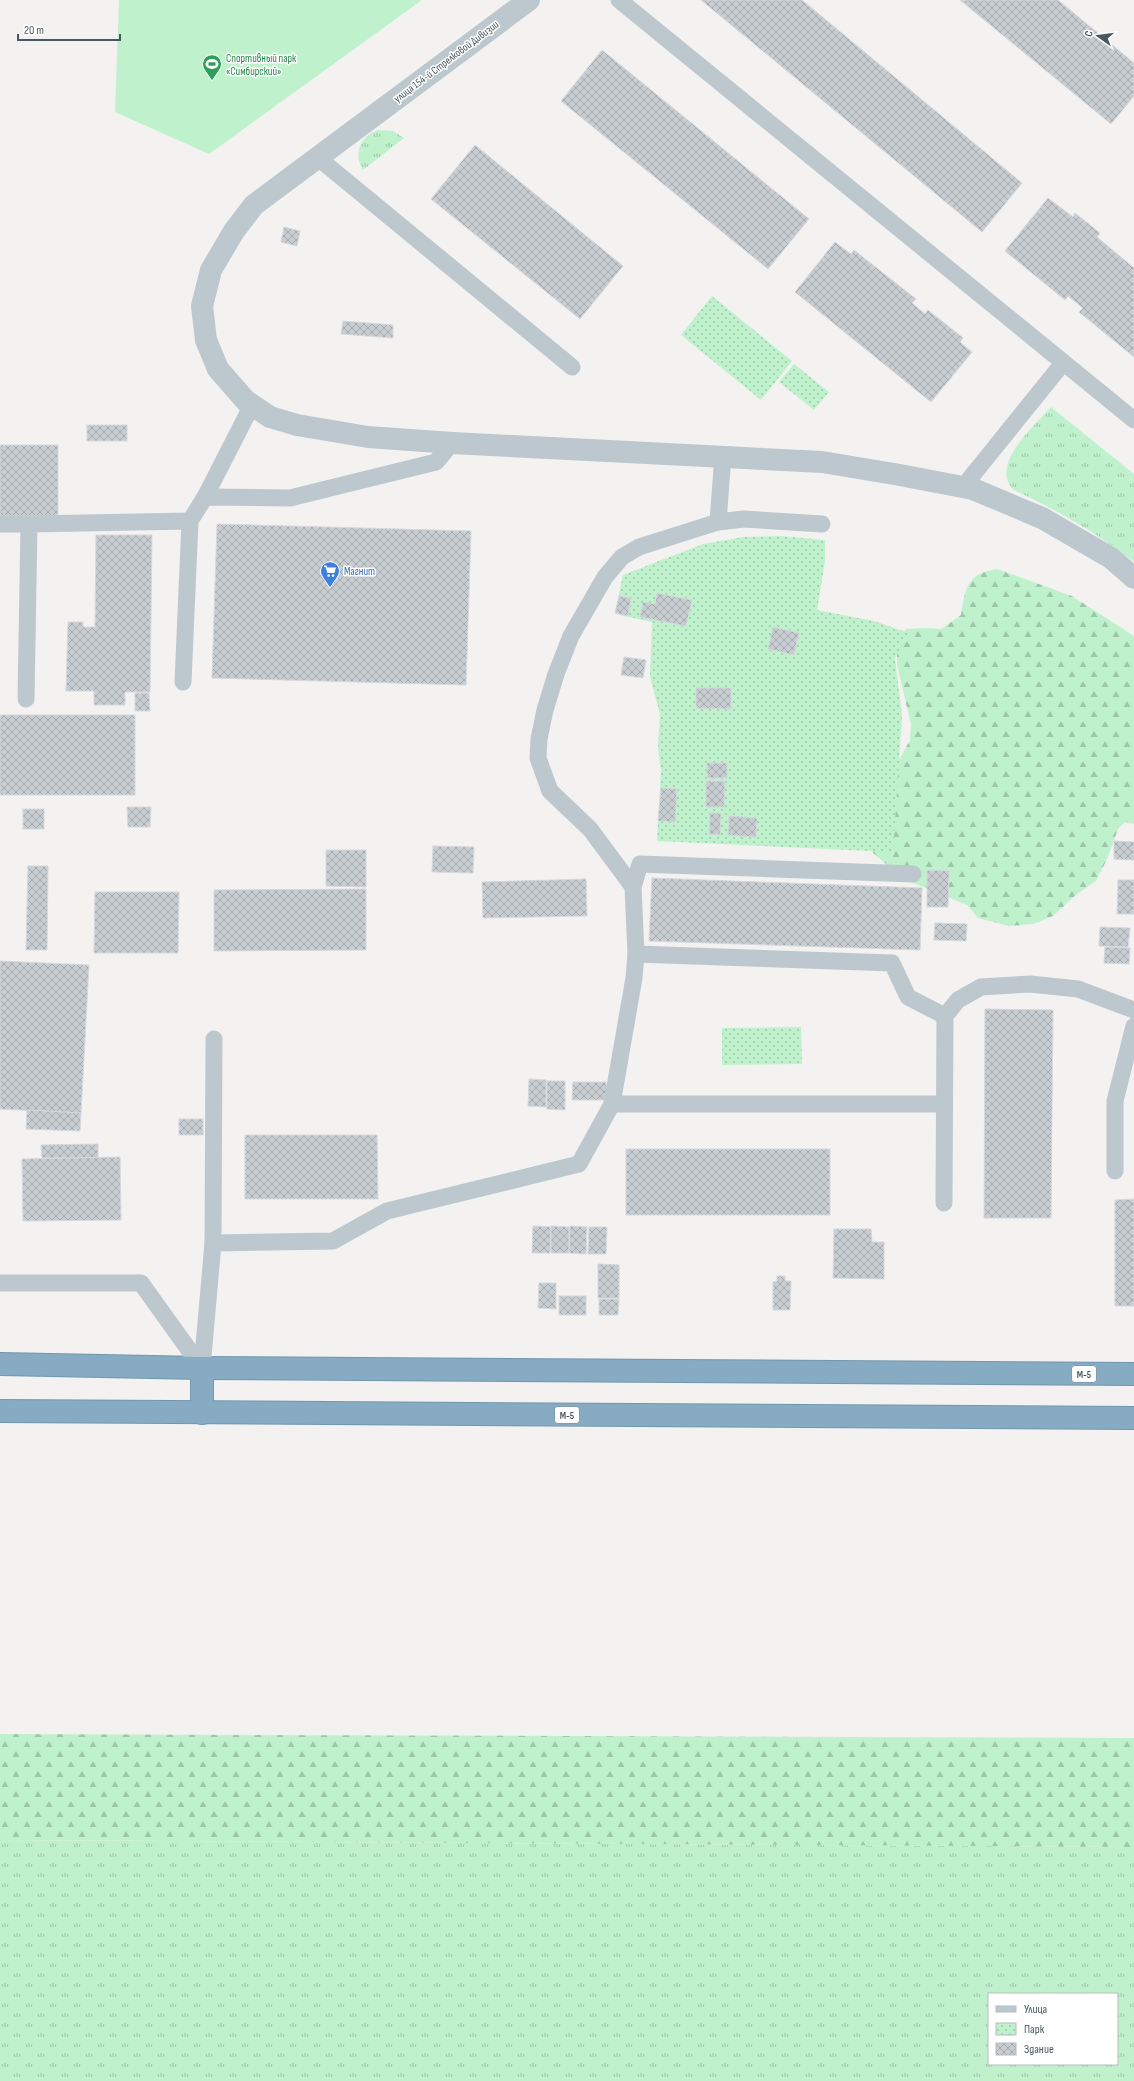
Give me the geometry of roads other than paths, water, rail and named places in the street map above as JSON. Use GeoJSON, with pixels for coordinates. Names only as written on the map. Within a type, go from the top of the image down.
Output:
{"type":"FeatureCollection","features":[{"type":"Feature","properties":{"kind":"highway","name":"М-5"},"geometry":{"type":"LineString","coordinates":[[0,1364],[202,1368],[1134,1374]]}},
{"type":"Feature","properties":{"kind":"highway"},"geometry":{"type":"LineString","coordinates":[[202,1368],[202,1413]]}},
{"type":"Feature","properties":{"kind":"highway","name":"М-5"},"geometry":{"type":"LineString","coordinates":[[0,1411],[1134,1418]]}},
{"type":"Feature","properties":{"kind":"street","name":"улица 154-й Стрелковой Дивизии"},"geometry":{"type":"LineString","coordinates":[[528,0],[254,204],[234,231],[211,270],[202,306],[206,340],[218,369],[246,401],[270,417],[297,425],[368,437],[452,443],[822,462],[963,487],[973,489],[1042,518],[1111,558],[1134,578]]}},
{"type":"Feature","properties":{"kind":"lane"},"geometry":{"type":"LineString","coordinates":[[619,0],[1134,420]]}},
{"type":"Feature","properties":{"kind":"lane"},"geometry":{"type":"LineString","coordinates":[[317,157],[572,367]]}},
{"type":"Feature","properties":{"kind":"lane"},"geometry":{"type":"LineString","coordinates":[[963,487],[1063,363]]}},
{"type":"Feature","properties":{"kind":"lane"},"geometry":{"type":"LineString","coordinates":[[183,682],[190,521],[205,497],[252,405]]}},
{"type":"Feature","properties":{"kind":"lane"},"geometry":{"type":"LineString","coordinates":[[205,497],[290,498],[436,462],[452,443]]}},
{"type":"Feature","properties":{"kind":"lane"},"geometry":{"type":"LineString","coordinates":[[718,522],[723,456]]}},
{"type":"Feature","properties":{"kind":"lane"},"geometry":{"type":"LineString","coordinates":[[633,887],[590,829],[550,791],[538,758],[539,739],[544,710],[571,636],[605,577],[622,557],[639,547],[718,522],[744,519],[822,524]]}},
{"type":"Feature","properties":{"kind":"lane"},"geometry":{"type":"LineString","coordinates":[[0,524],[190,521]]}},
{"type":"Feature","properties":{"kind":"lane"},"geometry":{"type":"LineString","coordinates":[[26,698],[29,524]]}},
{"type":"Feature","properties":{"kind":"lane"},"geometry":{"type":"LineString","coordinates":[[213,1243],[333,1241],[387,1210],[579,1164],[612,1104],[634,978],[636,954],[633,887],[640,864],[913,874]]}},
{"type":"Feature","properties":{"kind":"lane"},"geometry":{"type":"LineString","coordinates":[[636,954],[892,963],[908,997],[945,1016]]}},
{"type":"Feature","properties":{"kind":"lane"},"geometry":{"type":"LineString","coordinates":[[944,1203],[945,1016],[958,1000],[981,987],[1030,984],[1078,989],[1134,1010]]}},
{"type":"Feature","properties":{"kind":"lane"},"geometry":{"type":"LineString","coordinates":[[1115,1171],[1115,1101],[1134,1026]]}},
{"type":"Feature","properties":{"kind":"lane"},"geometry":{"type":"LineString","coordinates":[[202,1368],[213,1243],[214,1039]]}},
{"type":"Feature","properties":{"kind":"lane"},"geometry":{"type":"LineString","coordinates":[[612,1104],[944,1104]]}},
{"type":"Feature","properties":{"kind":"lane"},"geometry":{"type":"LineString","coordinates":[[0,1283],[141,1283],[202,1368]]}},
{"type":"Feature","properties":{"kind":"place","name":"Спортивный парк «Симбирский»"},"geometry":{"type":"Point","coordinates":[212,81]}},
{"type":"Feature","properties":{"kind":"place","name":"Магнит"},"geometry":{"type":"Point","coordinates":[330,588]}}]}
